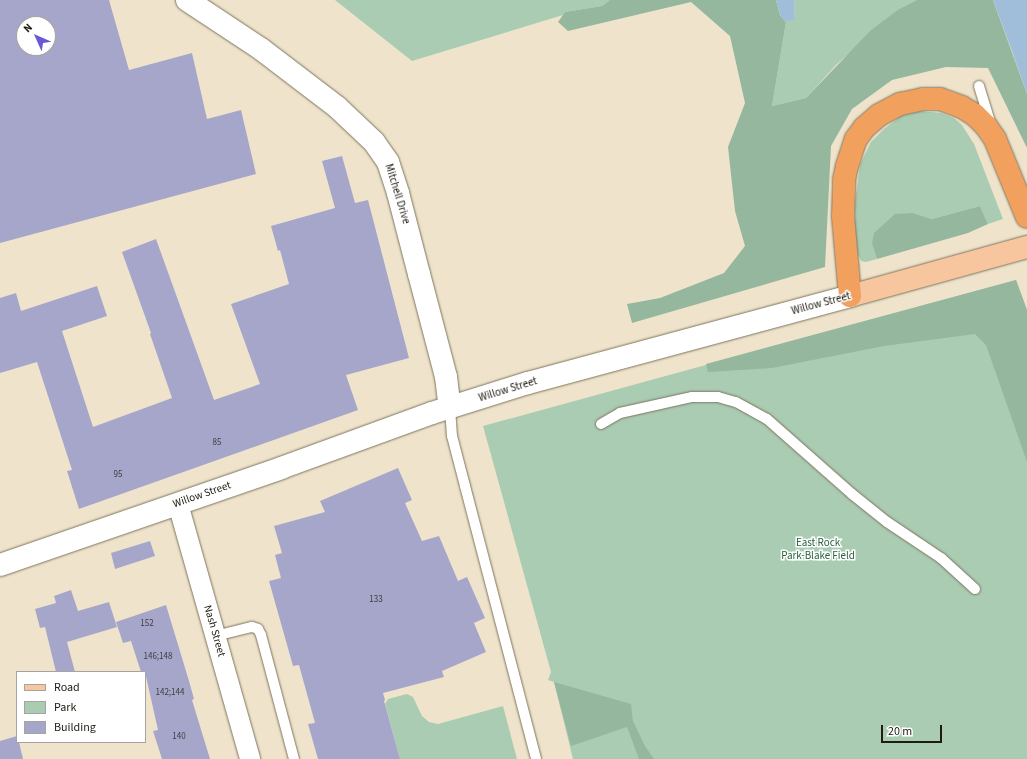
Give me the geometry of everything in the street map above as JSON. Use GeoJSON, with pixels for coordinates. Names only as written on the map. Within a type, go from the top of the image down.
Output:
{"type":"FeatureCollection","features":[{"type":"Feature","properties":{"kind":"highway"},"geometry":{"type":"LineString","coordinates":[[850,296],[843,216],[843,187],[851,153],[856,139],[864,128],[879,115],[900,104],[923,99],[940,99],[962,106],[975,115],[986,126],[995,139],[1027,217]]}},
{"type":"Feature","properties":{"kind":"main road","name":"Mitchell Drive"},"geometry":{"type":"LineString","coordinates":[[188,0],[261,49],[332,103],[374,142],[388,162],[398,193],[446,377],[450,408]]}},
{"type":"Feature","properties":{"kind":"main road","name":"Willow Street"},"geometry":{"type":"LineString","coordinates":[[0,565],[450,408],[528,383],[1027,247]]}},
{"type":"Feature","properties":{"kind":"street","name":"Nash Street"},"geometry":{"type":"LineString","coordinates":[[178,504],[250,759]]}},
{"type":"Feature","properties":{"kind":"lane"},"geometry":{"type":"LineString","coordinates":[[979,86],[995,139]]}},
{"type":"Feature","properties":{"kind":"lane"},"geometry":{"type":"LineString","coordinates":[[601,424],[620,413],[692,397],[718,397],[736,402],[767,419],[852,494],[887,522],[940,558],[975,589]]}},
{"type":"Feature","properties":{"kind":"lane"},"geometry":{"type":"LineString","coordinates":[[450,408],[452,436],[536,759]]}},
{"type":"Feature","properties":{"kind":"lane"},"geometry":{"type":"LineString","coordinates":[[215,636],[252,627],[258,629],[261,635],[294,759]]}},
{"type":"Feature","properties":{"kind":"green space"},"geometry":{"type":"Polygon","coordinates":[[[335,0],[610,0],[602,6],[565,12],[563,15],[412,61],[335,0]]]}},
{"type":"Feature","properties":{"kind":"green space"},"geometry":{"type":"Polygon","coordinates":[[[610,0],[776,0],[780,15],[786,22],[772,106],[806,98],[870,31],[899,9],[917,0],[993,0],[1027,94],[1027,148],[988,68],[946,67],[892,80],[852,109],[831,146],[825,267],[632,323],[627,304],[660,298],[724,273],[745,246],[735,211],[728,147],[745,103],[730,36],[691,2],[568,31],[558,22],[565,12],[602,6],[610,0]]]}},
{"type":"Feature","properties":{"kind":"green space"},"geometry":{"type":"Polygon","coordinates":[[[794,0],[917,0],[899,9],[836,65],[806,98],[772,106],[786,22],[795,18],[794,0]]]}},
{"type":"Feature","properties":{"kind":"green space"},"geometry":{"type":"Polygon","coordinates":[[[921,111],[941,113],[954,118],[962,125],[974,144],[1003,219],[988,224],[980,206],[932,219],[913,213],[872,244],[877,259],[866,262],[861,261],[857,252],[855,226],[855,203],[860,165],[871,142],[884,129],[901,116],[921,111]]]}},
{"type":"Feature","properties":{"kind":"green space"},"geometry":{"type":"Polygon","coordinates":[[[980,206],[988,224],[968,233],[877,259],[872,244],[874,233],[895,214],[913,213],[932,219],[980,206]]]}},
{"type":"Feature","properties":{"kind":"green space","name":"East Rock Park-Blake Field"},"geometry":{"type":"Polygon","coordinates":[[[1016,280],[1027,310],[1027,759],[573,759],[554,682],[548,680],[551,672],[483,426],[1016,280]]]}},
{"type":"Feature","properties":{"kind":"green space"},"geometry":{"type":"Polygon","coordinates":[[[1016,280],[1027,310],[1027,462],[986,345],[975,334],[884,346],[772,368],[708,372],[706,364],[1016,280]]]}},
{"type":"Feature","properties":{"kind":"green space"},"geometry":{"type":"Polygon","coordinates":[[[554,682],[631,704],[633,721],[645,746],[654,759],[639,759],[627,727],[571,746],[554,682]]]}},
{"type":"Feature","properties":{"kind":"green space"},"geometry":{"type":"Polygon","coordinates":[[[407,694],[413,697],[422,716],[429,722],[438,724],[503,706],[517,759],[400,759],[385,704],[388,699],[407,694]]]}},
{"type":"Feature","properties":{"kind":"water"},"geometry":{"type":"Polygon","coordinates":[[[776,0],[794,0],[795,19],[786,22],[780,15],[776,0]]]}},
{"type":"Feature","properties":{"kind":"water"},"geometry":{"type":"Polygon","coordinates":[[[993,0],[1027,0],[1027,94],[1012,51],[993,0]]]}},
{"type":"Feature","properties":{"kind":"building"},"geometry":{"type":"Polygon","coordinates":[[[0,0],[109,0],[129,70],[192,53],[207,119],[241,110],[256,174],[0,243],[0,0]]]}},
{"type":"Feature","properties":{"kind":"building"},"geometry":{"type":"Polygon","coordinates":[[[342,156],[355,203],[368,200],[409,358],[346,375],[358,410],[79,509],[67,471],[72,470],[37,362],[0,373],[0,298],[16,293],[21,311],[97,286],[107,316],[62,331],[93,427],[172,398],[122,252],[156,239],[214,400],[260,384],[231,304],[289,284],[280,250],[278,251],[271,226],[335,208],[322,161],[342,156]]]}},
{"type":"Feature","properties":{"kind":"building"},"geometry":{"type":"Polygon","coordinates":[[[398,468],[412,500],[405,503],[422,541],[439,536],[458,581],[467,577],[485,618],[474,623],[486,652],[442,671],[444,677],[383,693],[400,759],[318,759],[308,724],[315,723],[299,665],[293,666],[269,581],[281,578],[275,555],[282,553],[274,526],[325,512],[320,501],[398,468]]]}},
{"type":"Feature","properties":{"kind":"building"},"geometry":{"type":"Polygon","coordinates":[[[150,541],[155,556],[115,569],[111,553],[150,541]]]}},
{"type":"Feature","properties":{"kind":"building"},"geometry":{"type":"Polygon","coordinates":[[[71,590],[78,611],[109,602],[117,627],[67,642],[75,671],[56,671],[45,627],[40,628],[35,609],[56,603],[54,596],[71,590]]]}},
{"type":"Feature","properties":{"kind":"building"},"geometry":{"type":"Polygon","coordinates":[[[166,605],[189,681],[194,699],[192,700],[210,759],[162,759],[153,731],[158,730],[146,671],[141,671],[131,641],[123,643],[116,622],[166,605]]]}},
{"type":"Feature","properties":{"kind":"building"},"geometry":{"type":"Polygon","coordinates":[[[16,736],[16,743],[19,743],[23,759],[0,759],[0,741],[16,736]]]}}]}
